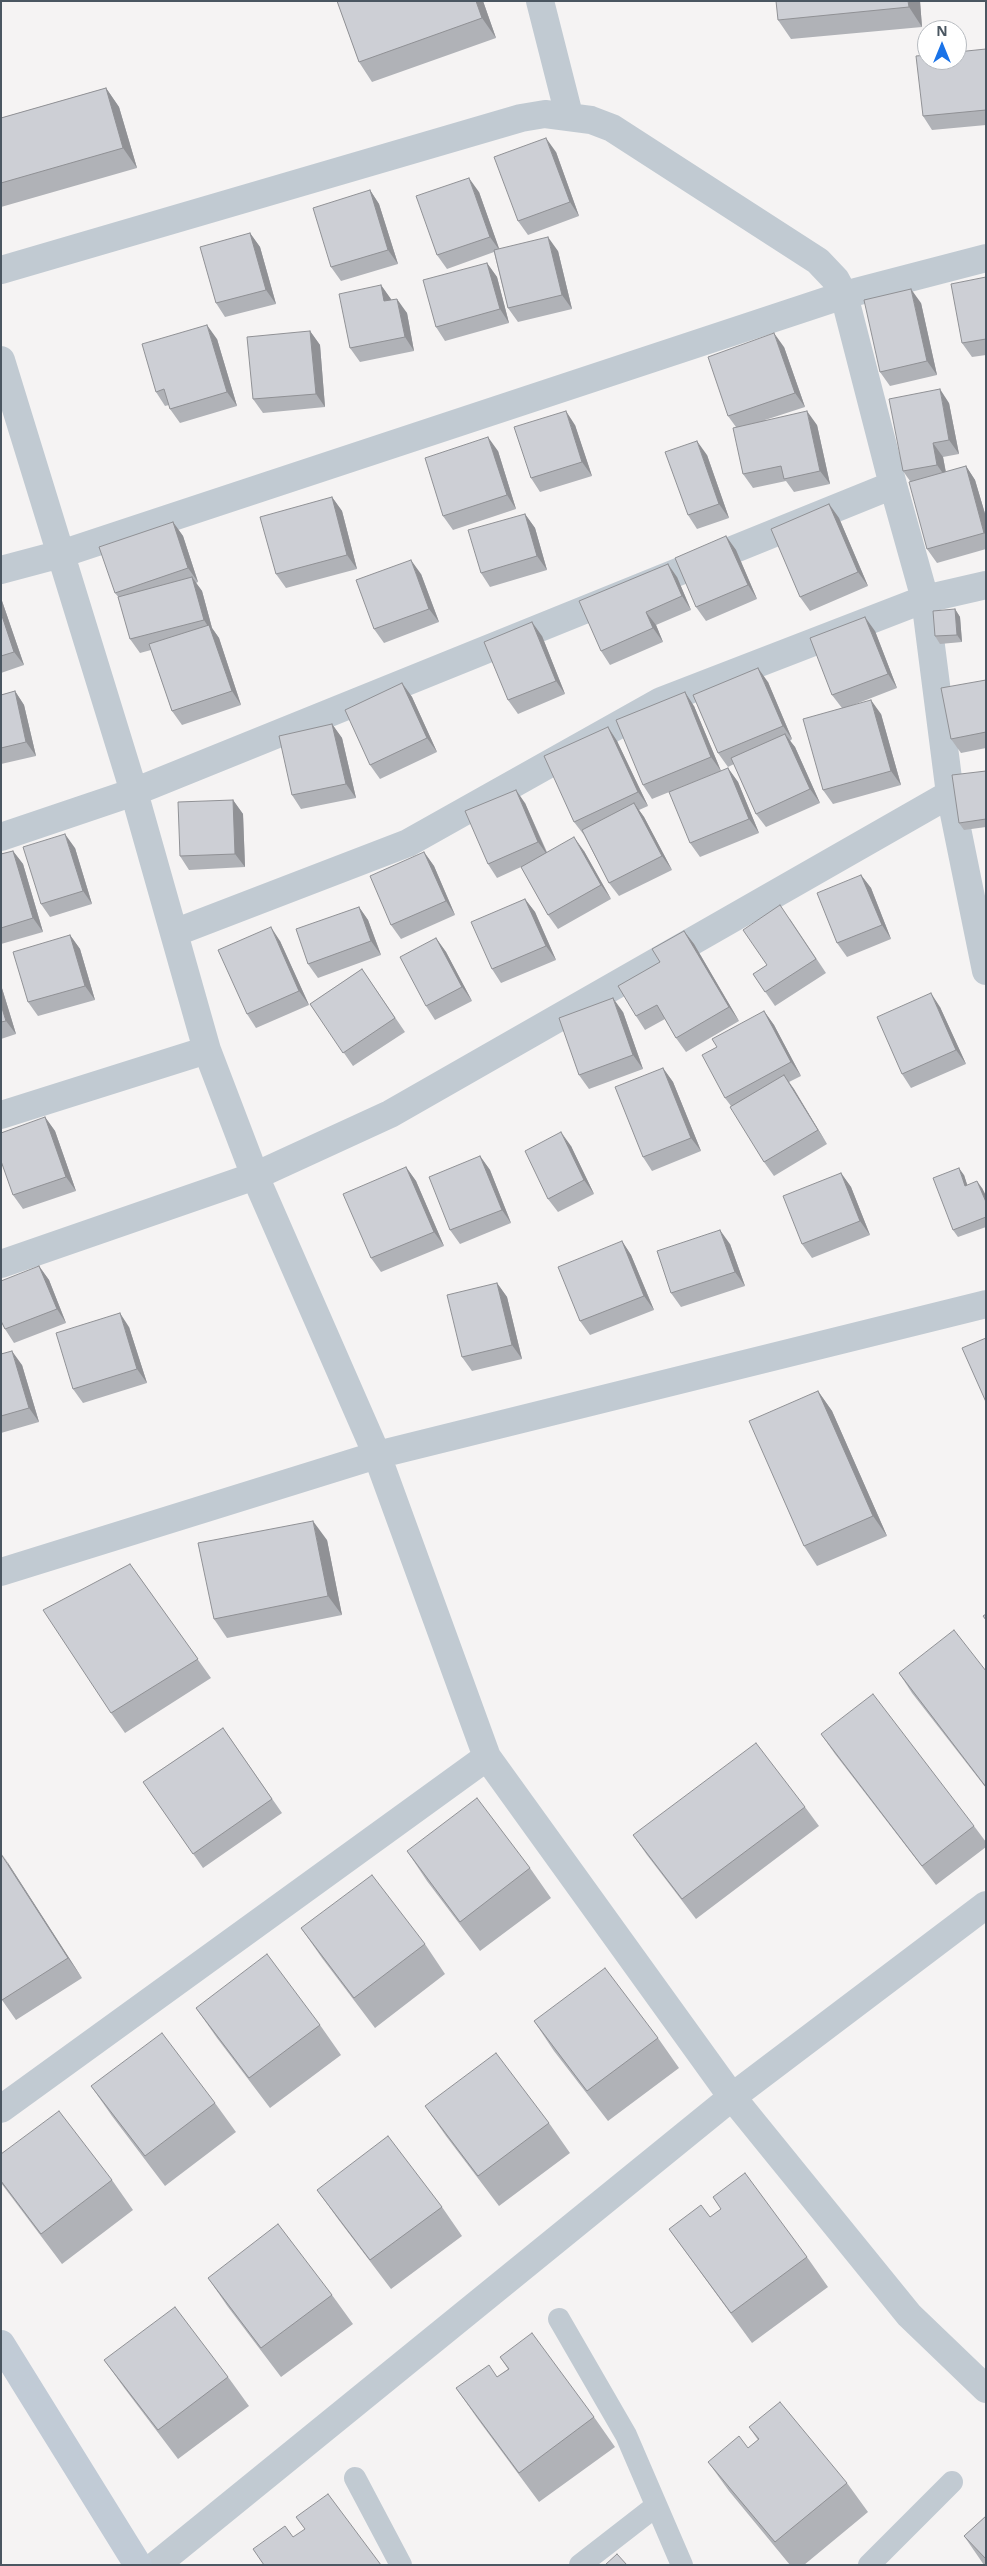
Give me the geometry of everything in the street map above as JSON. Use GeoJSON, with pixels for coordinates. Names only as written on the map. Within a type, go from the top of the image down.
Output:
{"type":"FeatureCollection","features":[{"type":"Feature","properties":{"kind":"street"},"geometry":{"type":"LineString","coordinates":[[540,1],[569,115]]}},
{"type":"Feature","properties":{"kind":"street"},"geometry":{"type":"LineString","coordinates":[[1,270],[521,118],[545,114],[569,115],[612,128],[818,261],[836,280],[844,295],[893,485],[925,598],[950,794],[986,971]]}},
{"type":"Feature","properties":{"kind":"street"},"geometry":{"type":"LineString","coordinates":[[1,570],[61,554],[844,295],[986,258]]}},
{"type":"Feature","properties":{"kind":"street"},"geometry":{"type":"LineString","coordinates":[[1,360],[134,792],[207,1050],[255,1176],[376,1455],[487,1757],[732,2097],[909,2315],[986,2389]]}},
{"type":"Feature","properties":{"kind":"street"},"geometry":{"type":"LineString","coordinates":[[1,837],[134,792],[893,485]]}},
{"type":"Feature","properties":{"kind":"street"},"geometry":{"type":"LineString","coordinates":[[174,934],[408,843],[661,701],[925,598],[986,585]]}},
{"type":"Feature","properties":{"kind":"street"},"geometry":{"type":"LineString","coordinates":[[1,1264],[255,1176],[390,1114],[950,794]]}},
{"type":"Feature","properties":{"kind":"street"},"geometry":{"type":"LineString","coordinates":[[1,1115],[207,1050]]}},
{"type":"Feature","properties":{"kind":"street"},"geometry":{"type":"LineString","coordinates":[[1,1572],[376,1455],[986,1304]]}},
{"type":"Feature","properties":{"kind":"street"},"geometry":{"type":"LineString","coordinates":[[1,2109],[487,1757]]}},
{"type":"Feature","properties":{"kind":"street"},"geometry":{"type":"LineString","coordinates":[[156,2565],[732,2097],[986,1905]]}},
{"type":"Feature","properties":{"kind":"street"},"geometry":{"type":"LineString","coordinates":[[1,2344],[138,2565]]}},
{"type":"Feature","properties":{"kind":"lane"},"geometry":{"type":"LineString","coordinates":[[559,2319],[626,2435],[682,2565]]}},
{"type":"Feature","properties":{"kind":"lane"},"geometry":{"type":"LineString","coordinates":[[355,2478],[401,2565]]}},
{"type":"Feature","properties":{"kind":"lane"},"geometry":{"type":"LineString","coordinates":[[869,2565],[952,2482]]}},
{"type":"Feature","properties":{"kind":"lane"},"geometry":{"type":"LineString","coordinates":[[580,2565],[656,2506]]}},
{"type":"Feature","properties":{"kind":"building"},"geometry":{"type":"Polygon","coordinates":[[[337,1],[476,1],[482,18],[359,62],[337,1]]]}},
{"type":"Feature","properties":{"kind":"building"},"geometry":{"type":"Polygon","coordinates":[[[776,1],[908,1],[909,7],[778,20],[776,1]]]}},
{"type":"Feature","properties":{"kind":"building"},"geometry":{"type":"Polygon","coordinates":[[[986,49],[986,110],[923,116],[918,70],[967,70],[967,51],[986,49]]]}},
{"type":"Feature","properties":{"kind":"building"},"geometry":{"type":"Polygon","coordinates":[[[106,88],[123,148],[1,183],[1,118],[106,88]]]}},
{"type":"Feature","properties":{"kind":"building"},"geometry":{"type":"Polygon","coordinates":[[[546,138],[570,202],[518,221],[494,157],[546,138]]]}},
{"type":"Feature","properties":{"kind":"building"},"geometry":{"type":"Polygon","coordinates":[[[469,178],[490,237],[437,255],[416,196],[469,178]]]}},
{"type":"Feature","properties":{"kind":"building"},"geometry":{"type":"Polygon","coordinates":[[[370,190],[388,250],[331,267],[313,208],[370,190]]]}},
{"type":"Feature","properties":{"kind":"building"},"geometry":{"type":"Polygon","coordinates":[[[250,233],[266,290],[216,303],[200,247],[250,233]]]}},
{"type":"Feature","properties":{"kind":"building"},"geometry":{"type":"Polygon","coordinates":[[[548,237],[562,295],[508,308],[494,250],[548,237]]]}},
{"type":"Feature","properties":{"kind":"building"},"geometry":{"type":"Polygon","coordinates":[[[487,263],[500,309],[436,327],[423,280],[487,263]]]}},
{"type":"Feature","properties":{"kind":"building"},"geometry":{"type":"Polygon","coordinates":[[[986,277],[986,339],[962,343],[951,284],[986,277]]]}},
{"type":"Feature","properties":{"kind":"building"},"geometry":{"type":"Polygon","coordinates":[[[381,285],[384,301],[397,299],[405,337],[350,348],[339,294],[381,285]]]}},
{"type":"Feature","properties":{"kind":"building"},"geometry":{"type":"Polygon","coordinates":[[[911,289],[927,361],[880,372],[864,300],[911,289]]]}},
{"type":"Feature","properties":{"kind":"building"},"geometry":{"type":"Polygon","coordinates":[[[207,325],[227,392],[170,409],[164,389],[156,392],[142,344],[207,325]]]}},
{"type":"Feature","properties":{"kind":"building"},"geometry":{"type":"Polygon","coordinates":[[[310,331],[316,394],[253,399],[247,337],[310,331]]]}},
{"type":"Feature","properties":{"kind":"building"},"geometry":{"type":"Polygon","coordinates":[[[774,333],[795,393],[728,416],[708,357],[774,333]]]}},
{"type":"Feature","properties":{"kind":"building"},"geometry":{"type":"Polygon","coordinates":[[[940,389],[949,440],[933,443],[937,465],[903,471],[889,399],[940,389]]]}},
{"type":"Feature","properties":{"kind":"building"},"geometry":{"type":"Polygon","coordinates":[[[566,411],[582,462],[531,478],[514,427],[566,411]]]}},
{"type":"Feature","properties":{"kind":"building"},"geometry":{"type":"Polygon","coordinates":[[[807,411],[820,471],[784,479],[781,466],[743,474],[733,428],[807,411]]]}},
{"type":"Feature","properties":{"kind":"building"},"geometry":{"type":"Polygon","coordinates":[[[488,437],[507,495],[443,516],[425,458],[488,437]]]}},
{"type":"Feature","properties":{"kind":"building"},"geometry":{"type":"Polygon","coordinates":[[[697,441],[719,504],[688,515],[665,452],[697,441]]]}},
{"type":"Feature","properties":{"kind":"building"},"geometry":{"type":"Polygon","coordinates":[[[966,466],[984,533],[927,549],[909,482],[966,466]]]}},
{"type":"Feature","properties":{"kind":"building"},"geometry":{"type":"Polygon","coordinates":[[[332,497],[347,555],[276,574],[260,517],[332,497]]]}},
{"type":"Feature","properties":{"kind":"building"},"geometry":{"type":"Polygon","coordinates":[[[829,504],[858,572],[800,597],[771,529],[829,504]]]}},
{"type":"Feature","properties":{"kind":"building"},"geometry":{"type":"Polygon","coordinates":[[[525,514],[537,556],[481,573],[468,530],[525,514]]]}},
{"type":"Feature","properties":{"kind":"building"},"geometry":{"type":"Polygon","coordinates":[[[173,522],[188,568],[115,593],[99,547],[173,522]]]}},
{"type":"Feature","properties":{"kind":"building"},"geometry":{"type":"Polygon","coordinates":[[[726,536],[748,585],[696,607],[675,558],[726,536]]]}},
{"type":"Feature","properties":{"kind":"building"},"geometry":{"type":"Polygon","coordinates":[[[411,560],[429,609],[374,629],[356,580],[411,560]]]}},
{"type":"Feature","properties":{"kind":"building"},"geometry":{"type":"Polygon","coordinates":[[[668,564],[682,596],[646,612],[653,628],[601,651],[579,601],[668,564]]]}},
{"type":"Feature","properties":{"kind":"building"},"geometry":{"type":"Polygon","coordinates":[[[192,577],[204,620],[130,639],[118,597],[192,577]]]}},
{"type":"Feature","properties":{"kind":"building"},"geometry":{"type":"Polygon","coordinates":[[[955,609],[957,635],[935,636],[933,611],[955,609]]]}},
{"type":"Feature","properties":{"kind":"building"},"geometry":{"type":"Polygon","coordinates":[[[1,613],[14,652],[1,656],[1,613]]]}},
{"type":"Feature","properties":{"kind":"building"},"geometry":{"type":"Polygon","coordinates":[[[865,617],[888,674],[832,695],[810,638],[865,617]]]}},
{"type":"Feature","properties":{"kind":"building"},"geometry":{"type":"Polygon","coordinates":[[[532,622],[556,681],[508,700],[484,642],[532,622]]]}},
{"type":"Feature","properties":{"kind":"building"},"geometry":{"type":"Polygon","coordinates":[[[209,625],[232,691],[172,711],[149,644],[209,625]]]}},
{"type":"Feature","properties":{"kind":"building"},"geometry":{"type":"Polygon","coordinates":[[[758,668],[783,726],[718,753],[693,695],[758,668]]]}},
{"type":"Feature","properties":{"kind":"building"},"geometry":{"type":"Polygon","coordinates":[[[986,680],[986,732],[951,739],[941,688],[986,680]]]}},
{"type":"Feature","properties":{"kind":"building"},"geometry":{"type":"Polygon","coordinates":[[[402,683],[427,738],[370,765],[345,710],[402,683]]]}},
{"type":"Feature","properties":{"kind":"building"},"geometry":{"type":"Polygon","coordinates":[[[15,691],[26,742],[1,748],[1,695],[15,691]]]}},
{"type":"Feature","properties":{"kind":"building"},"geometry":{"type":"Polygon","coordinates":[[[685,692],[711,757],[643,785],[616,720],[685,692]]]}},
{"type":"Feature","properties":{"kind":"building"},"geometry":{"type":"Polygon","coordinates":[[[871,700],[891,771],[823,790],[803,719],[871,700]]]}},
{"type":"Feature","properties":{"kind":"building"},"geometry":{"type":"Polygon","coordinates":[[[332,724],[346,784],[292,795],[279,736],[332,724]]]}},
{"type":"Feature","properties":{"kind":"building"},"geometry":{"type":"Polygon","coordinates":[[[608,727],[638,792],[574,822],[544,756],[608,727]]]}},
{"type":"Feature","properties":{"kind":"building"},"geometry":{"type":"Polygon","coordinates":[[[785,734],[810,789],[756,814],[731,758],[785,734]]]}},
{"type":"Feature","properties":{"kind":"building"},"geometry":{"type":"Polygon","coordinates":[[[728,768],[749,819],[690,843],[669,792],[728,768]]]}},
{"type":"Feature","properties":{"kind":"building"},"geometry":{"type":"Polygon","coordinates":[[[986,771],[986,819],[959,823],[952,775],[986,771]]]}},
{"type":"Feature","properties":{"kind":"building"},"geometry":{"type":"Polygon","coordinates":[[[516,790],[538,842],[488,864],[465,811],[516,790]]]}},
{"type":"Feature","properties":{"kind":"building"},"geometry":{"type":"Polygon","coordinates":[[[233,800],[235,854],[180,856],[178,802],[233,800]]]}},
{"type":"Feature","properties":{"kind":"building"},"geometry":{"type":"Polygon","coordinates":[[[634,803],[662,856],[609,883],[582,830],[634,803]]]}},
{"type":"Feature","properties":{"kind":"building"},"geometry":{"type":"Polygon","coordinates":[[[65,834],[83,891],[41,904],[23,847],[65,834]]]}},
{"type":"Feature","properties":{"kind":"building"},"geometry":{"type":"Polygon","coordinates":[[[574,837],[601,885],[548,915],[521,867],[574,837]]]}},
{"type":"Feature","properties":{"kind":"building"},"geometry":{"type":"Polygon","coordinates":[[[13,851],[33,918],[1,928],[1,854],[13,851]]]}},
{"type":"Feature","properties":{"kind":"building"},"geometry":{"type":"Polygon","coordinates":[[[424,852],[446,901],[391,925],[370,876],[424,852]]]}},
{"type":"Feature","properties":{"kind":"building"},"geometry":{"type":"Polygon","coordinates":[[[861,875],[882,925],[837,943],[817,893],[861,875]]]}},
{"type":"Feature","properties":{"kind":"building"},"geometry":{"type":"Polygon","coordinates":[[[525,899],[546,946],[492,969],[471,922],[525,899]]]}},
{"type":"Feature","properties":{"kind":"building"},"geometry":{"type":"Polygon","coordinates":[[[780,905],[816,959],[765,992],[753,974],[767,965],[743,930],[780,905]]]}},
{"type":"Feature","properties":{"kind":"building"},"geometry":{"type":"Polygon","coordinates":[[[359,907],[371,941],[308,964],[296,929],[359,907]]]}},
{"type":"Feature","properties":{"kind":"building"},"geometry":{"type":"Polygon","coordinates":[[[271,927],[299,991],[247,1014],[218,950],[271,927]]]}},
{"type":"Feature","properties":{"kind":"building"},"geometry":{"type":"Polygon","coordinates":[[[684,931],[729,1007],[676,1038],[657,1005],[636,1016],[618,986],[660,962],[652,949],[684,931]]]}},
{"type":"Feature","properties":{"kind":"building"},"geometry":{"type":"Polygon","coordinates":[[[70,935],[85,986],[28,1002],[13,952],[70,935]]]}},
{"type":"Feature","properties":{"kind":"building"},"geometry":{"type":"Polygon","coordinates":[[[436,938],[462,987],[426,1006],[400,957],[436,938]]]}},
{"type":"Feature","properties":{"kind":"building"},"geometry":{"type":"Polygon","coordinates":[[[362,969],[395,1018],[343,1053],[310,1004],[362,969]]]}},
{"type":"Feature","properties":{"kind":"building"},"geometry":{"type":"Polygon","coordinates":[[[931,993],[956,1050],[902,1074],[877,1017],[931,993]]]}},
{"type":"Feature","properties":{"kind":"building"},"geometry":{"type":"Polygon","coordinates":[[[613,998],[633,1055],[579,1075],[559,1018],[613,998]]]}},
{"type":"Feature","properties":{"kind":"building"},"geometry":{"type":"Polygon","coordinates":[[[1,1005],[6,1021],[1,1022],[1,1005]]]}},
{"type":"Feature","properties":{"kind":"building"},"geometry":{"type":"Polygon","coordinates":[[[764,1011],[791,1062],[725,1098],[702,1055],[717,1047],[712,1039],[764,1011]]]}},
{"type":"Feature","properties":{"kind":"building"},"geometry":{"type":"Polygon","coordinates":[[[663,1068],[691,1138],[643,1157],[615,1087],[663,1068]]]}},
{"type":"Feature","properties":{"kind":"building"},"geometry":{"type":"Polygon","coordinates":[[[784,1075],[818,1130],[764,1162],[730,1107],[784,1075]]]}},
{"type":"Feature","properties":{"kind":"building"},"geometry":{"type":"Polygon","coordinates":[[[45,1117],[66,1177],[13,1195],[1,1161],[1,1133],[45,1117]]]}},
{"type":"Feature","properties":{"kind":"building"},"geometry":{"type":"Polygon","coordinates":[[[561,1132],[584,1180],[548,1199],[525,1151],[561,1132]]]}},
{"type":"Feature","properties":{"kind":"building"},"geometry":{"type":"Polygon","coordinates":[[[480,1156],[502,1210],[450,1230],[429,1177],[480,1156]]]}},
{"type":"Feature","properties":{"kind":"building"},"geometry":{"type":"Polygon","coordinates":[[[406,1167],[434,1232],[371,1258],[343,1194],[406,1167]]]}},
{"type":"Feature","properties":{"kind":"building"},"geometry":{"type":"Polygon","coordinates":[[[959,1168],[965,1186],[977,1181],[986,1202],[986,1217],[953,1230],[933,1178],[959,1168]]]}},
{"type":"Feature","properties":{"kind":"building"},"geometry":{"type":"Polygon","coordinates":[[[841,1173],[860,1221],[802,1244],[783,1196],[841,1173]]]}},
{"type":"Feature","properties":{"kind":"building"},"geometry":{"type":"Polygon","coordinates":[[[720,1230],[735,1272],[671,1293],[657,1251],[720,1230]]]}},
{"type":"Feature","properties":{"kind":"building"},"geometry":{"type":"Polygon","coordinates":[[[622,1241],[644,1296],[580,1321],[558,1267],[622,1241]]]}},
{"type":"Feature","properties":{"kind":"building"},"geometry":{"type":"Polygon","coordinates":[[[39,1266],[57,1309],[5,1329],[1,1321],[1,1281],[39,1266]]]}},
{"type":"Feature","properties":{"kind":"building"},"geometry":{"type":"Polygon","coordinates":[[[497,1283],[512,1345],[462,1357],[447,1295],[497,1283]]]}},
{"type":"Feature","properties":{"kind":"building"},"geometry":{"type":"Polygon","coordinates":[[[120,1313],[137,1369],[73,1389],[56,1333],[120,1313]]]}},
{"type":"Feature","properties":{"kind":"building"},"geometry":{"type":"Polygon","coordinates":[[[986,1338],[986,1402],[962,1348],[986,1338]]]}},
{"type":"Feature","properties":{"kind":"building"},"geometry":{"type":"Polygon","coordinates":[[[12,1351],[29,1408],[1,1416],[1,1354],[12,1351]]]}},
{"type":"Feature","properties":{"kind":"building"},"geometry":{"type":"Polygon","coordinates":[[[818,1391],[873,1516],[804,1546],[749,1421],[818,1391]]]}},
{"type":"Feature","properties":{"kind":"building"},"geometry":{"type":"Polygon","coordinates":[[[313,1521],[328,1596],[214,1619],[198,1543],[313,1521]]]}},
{"type":"Feature","properties":{"kind":"building"},"geometry":{"type":"Polygon","coordinates":[[[130,1564],[198,1659],[111,1713],[43,1610],[130,1564]]]}},
{"type":"Feature","properties":{"kind":"building"},"geometry":{"type":"Polygon","coordinates":[[[954,1630],[986,1671],[986,1787],[899,1673],[954,1630]]]}},
{"type":"Feature","properties":{"kind":"building"},"geometry":{"type":"Polygon","coordinates":[[[873,1694],[974,1826],[922,1866],[821,1734],[873,1694]]]}},
{"type":"Feature","properties":{"kind":"building"},"geometry":{"type":"Polygon","coordinates":[[[223,1728],[272,1799],[193,1854],[143,1782],[223,1728]]]}},
{"type":"Feature","properties":{"kind":"building"},"geometry":{"type":"Polygon","coordinates":[[[756,1743],[805,1807],[682,1899],[633,1835],[756,1743]]]}},
{"type":"Feature","properties":{"kind":"building"},"geometry":{"type":"Polygon","coordinates":[[[477,1798],[530,1868],[460,1922],[407,1851],[477,1798]]]}},
{"type":"Feature","properties":{"kind":"building"},"geometry":{"type":"Polygon","coordinates":[[[1,1854],[68,1958],[2,2000],[1,1999],[1,1854]]]}},
{"type":"Feature","properties":{"kind":"building"},"geometry":{"type":"Polygon","coordinates":[[[372,1875],[425,1944],[354,1998],[301,1928],[372,1875]]]}},
{"type":"Feature","properties":{"kind":"building"},"geometry":{"type":"Polygon","coordinates":[[[267,1954],[320,2025],[249,2078],[196,2008],[267,1954]]]}},
{"type":"Feature","properties":{"kind":"building"},"geometry":{"type":"Polygon","coordinates":[[[605,1968],[658,2038],[587,2091],[534,2021],[605,1968]]]}},
{"type":"Feature","properties":{"kind":"building"},"geometry":{"type":"Polygon","coordinates":[[[162,2033],[215,2103],[145,2156],[91,2086],[162,2033]]]}},
{"type":"Feature","properties":{"kind":"building"},"geometry":{"type":"Polygon","coordinates":[[[496,2053],[549,2123],[478,2176],[425,2106],[496,2053]]]}},
{"type":"Feature","properties":{"kind":"building"},"geometry":{"type":"Polygon","coordinates":[[[59,2111],[112,2180],[41,2234],[1,2181],[1,2154],[59,2111]]]}},
{"type":"Feature","properties":{"kind":"building"},"geometry":{"type":"Polygon","coordinates":[[[388,2136],[442,2207],[370,2260],[317,2190],[388,2136]]]}},
{"type":"Feature","properties":{"kind":"building"},"geometry":{"type":"Polygon","coordinates":[[[745,2173],[807,2257],[731,2313],[669,2229],[701,2205],[710,2217],[721,2209],[713,2197],[745,2173]]]}},
{"type":"Feature","properties":{"kind":"building"},"geometry":{"type":"Polygon","coordinates":[[[278,2224],[332,2295],[261,2348],[208,2278],[278,2224]]]}},
{"type":"Feature","properties":{"kind":"building"},"geometry":{"type":"Polygon","coordinates":[[[175,2307],[228,2377],[158,2430],[104,2360],[175,2307]]]}},
{"type":"Feature","properties":{"kind":"building"},"geometry":{"type":"Polygon","coordinates":[[[532,2333],[594,2417],[519,2473],[456,2388],[489,2365],[497,2377],[509,2369],[500,2357],[532,2333]]]}},
{"type":"Feature","properties":{"kind":"building"},"geometry":{"type":"Polygon","coordinates":[[[780,2402],[847,2483],[775,2542],[708,2462],[739,2436],[748,2448],[759,2439],[749,2427],[780,2402]]]}},
{"type":"Feature","properties":{"kind":"building"},"geometry":{"type":"Polygon","coordinates":[[[328,2494],[381,2565],[264,2565],[253,2549],[285,2526],[293,2537],[305,2529],[296,2517],[328,2494]]]}},
{"type":"Feature","properties":{"kind":"building"},"geometry":{"type":"Polygon","coordinates":[[[986,2516],[986,2559],[964,2536],[986,2516]]]}},
{"type":"Feature","properties":{"kind":"building"},"geometry":{"type":"Polygon","coordinates":[[[617,2554],[627,2565],[605,2565],[617,2554]]]}}]}
